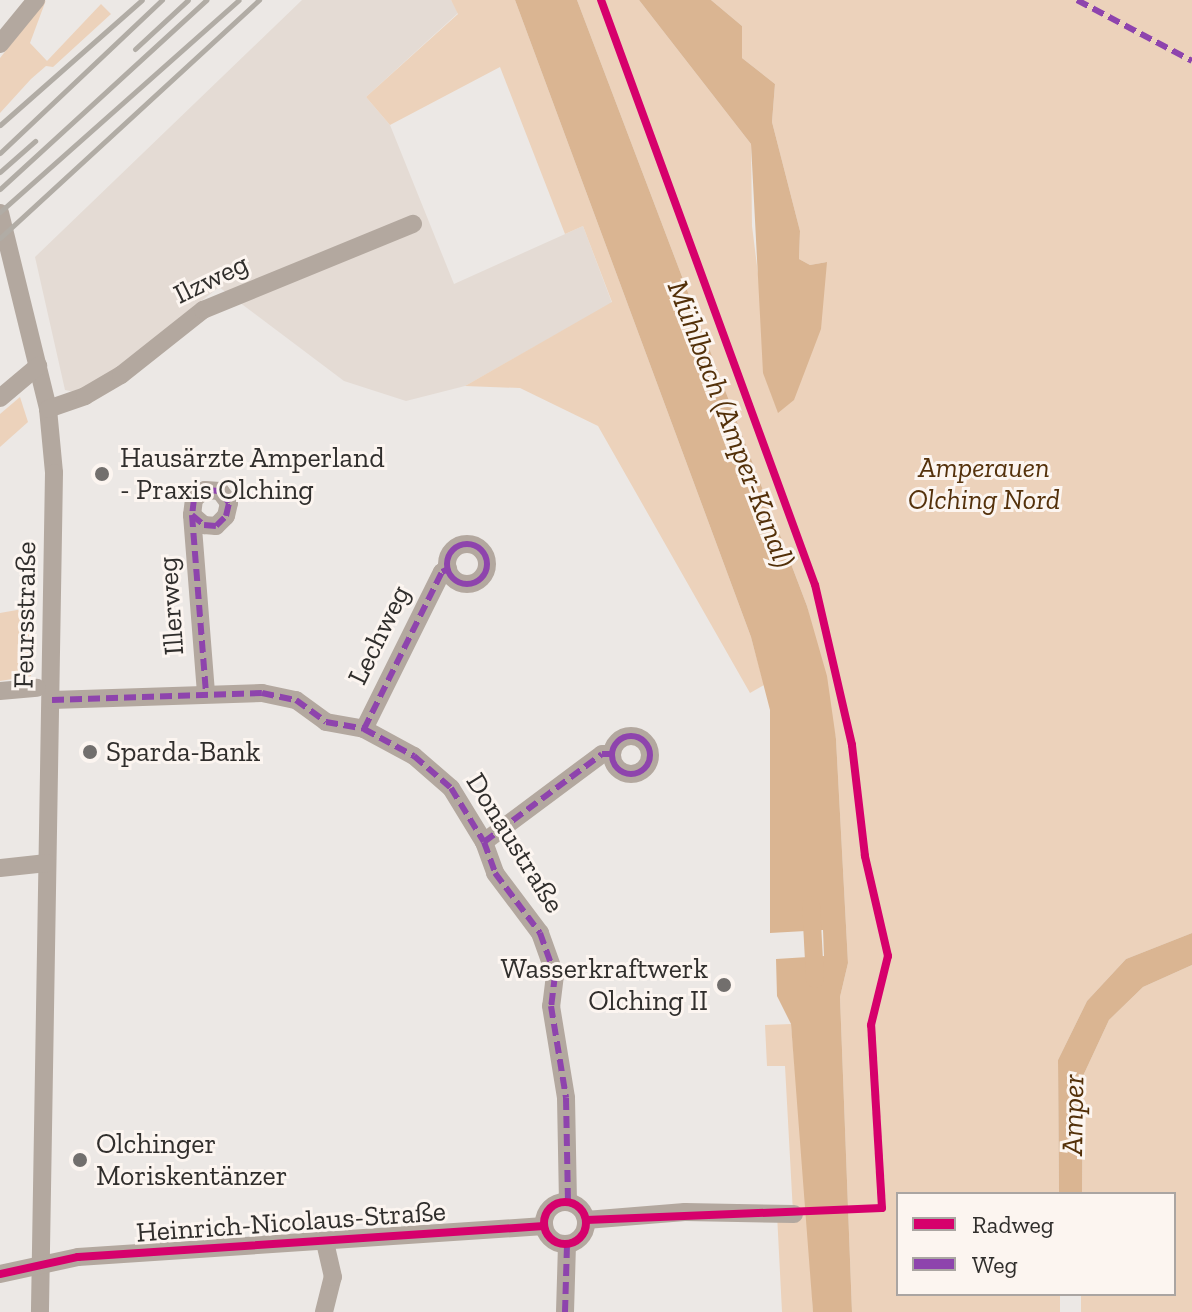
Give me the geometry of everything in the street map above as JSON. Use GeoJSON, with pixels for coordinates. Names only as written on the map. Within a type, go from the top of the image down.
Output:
{"type":"FeatureCollection","features":[{"type":"Feature","properties":{"kind":"street"},"geometry":{"type":"LineString","coordinates":[[0,44],[36,0]]}},
{"type":"Feature","properties":{"kind":"street","name":"Feursstraße"},"geometry":{"type":"LineString","coordinates":[[0,213],[48,409],[54,473],[40,1312]]}},
{"type":"Feature","properties":{"kind":"street","name":"Ilzweg"},"geometry":{"type":"LineString","coordinates":[[48,409],[85,396],[121,375],[203,310],[413,224]]}},
{"type":"Feature","properties":{"kind":"street"},"geometry":{"type":"LineString","coordinates":[[0,398],[38,366]]}},
{"type":"Feature","properties":{"kind":"street","name":"Illerweg"},"geometry":{"type":"LineString","coordinates":[[192,515],[206,693]]}},
{"type":"Feature","properties":{"kind":"street","name":"Lechweg"},"geometry":{"type":"LineString","coordinates":[[364,729],[442,572],[448,569]]}},
{"type":"Feature","properties":{"kind":"street"},"geometry":{"type":"LineString","coordinates":[[0,691],[37,688]]}},
{"type":"Feature","properties":{"kind":"street","name":"Donaustraße"},"geometry":{"type":"LineString","coordinates":[[52,700],[206,693],[262,693],[296,700],[326,722],[364,729],[414,756],[451,788],[484,842],[495,873],[540,933],[555,975],[551,1006],[566,1098],[568,1202]]}},
{"type":"Feature","properties":{"kind":"street"},"geometry":{"type":"LineString","coordinates":[[484,842],[602,754],[612,754]]}},
{"type":"Feature","properties":{"kind":"street"},"geometry":{"type":"LineString","coordinates":[[0,868],[47,863]]}},
{"type":"Feature","properties":{"kind":"street"},"geometry":{"type":"LineString","coordinates":[[568,1202],[580,1208],[586,1220],[581,1237],[567,1244],[551,1239],[544,1226],[552,1207],[568,1202]]}},
{"type":"Feature","properties":{"kind":"street"},"geometry":{"type":"LineString","coordinates":[[586,1220],[696,1212],[794,1214]]}},
{"type":"Feature","properties":{"kind":"street","name":"Heinrich-Nicolaus-Straße"},"geometry":{"type":"LineString","coordinates":[[0,1274],[78,1257],[325,1243],[544,1226]]}},
{"type":"Feature","properties":{"kind":"street"},"geometry":{"type":"LineString","coordinates":[[324,1312],[333,1277],[325,1243]]}},
{"type":"Feature","properties":{"kind":"street"},"geometry":{"type":"LineString","coordinates":[[565,1312],[567,1244]]}},
{"type":"Feature","properties":{"kind":"shaded area"},"geometry":{"type":"Polygon","coordinates":[[[302,0],[451,0],[458,13],[366,97],[390,125],[454,284],[583,226],[612,303],[465,386],[406,401],[344,381],[219,287],[100,382],[79,393],[65,390],[35,257],[302,0]]]}},
{"type":"Feature","properties":{"kind":"green space"},"geometry":{"type":"Polygon","coordinates":[[[46,0],[30,43],[47,61],[101,4],[111,14],[53,67],[46,66],[31,79],[0,113],[0,58],[46,0]]]}},
{"type":"Feature","properties":{"kind":"green space"},"geometry":{"type":"Polygon","coordinates":[[[451,0],[515,0],[751,637],[764,685],[750,693],[598,426],[520,388],[465,386],[612,302],[583,226],[565,234],[500,67],[390,125],[366,97],[458,14],[451,0]]]}},
{"type":"Feature","properties":{"kind":"green space","name":"Amperauen Olching Nord"},"geometry":{"type":"Polygon","coordinates":[[[577,0],[639,0],[751,144],[752,226],[761,298],[827,262],[810,265],[799,259],[800,231],[772,122],[775,84],[742,58],[742,26],[711,0],[1192,0],[1192,933],[1126,959],[1087,1001],[1058,1060],[1059,1192],[896,1192],[896,1296],[1060,1296],[1060,1312],[852,1312],[840,997],[848,963],[836,739],[807,606],[577,0]]]}},
{"type":"Feature","properties":{"kind":"green space"},"geometry":{"type":"Polygon","coordinates":[[[20,397],[28,422],[0,447],[0,414],[20,397]]]}},
{"type":"Feature","properties":{"kind":"green space"},"geometry":{"type":"Polygon","coordinates":[[[34,607],[31,676],[0,681],[0,613],[34,607]]]}},
{"type":"Feature","properties":{"kind":"green space"},"geometry":{"type":"Polygon","coordinates":[[[1192,965],[1192,1312],[1081,1312],[1081,1296],[1176,1296],[1176,1192],[1082,1192],[1083,1076],[1109,1020],[1143,987],[1192,965]]]}},
{"type":"Feature","properties":{"kind":"green space"},"geometry":{"type":"Polygon","coordinates":[[[791,1024],[813,1312],[782,1312],[777,1214],[793,1213],[785,1066],[767,1066],[765,1025],[791,1024]]]}},
{"type":"Feature","properties":{"kind":"water"},"geometry":{"type":"Polygon","coordinates":[[[515,0],[577,0],[807,606],[827,676],[836,739],[848,963],[840,997],[852,1312],[813,1312],[791,1024],[777,996],[776,959],[824,956],[823,930],[770,933],[770,710],[751,637],[515,0]]]}},
{"type":"Feature","properties":{"kind":"water"},"geometry":{"type":"Polygon","coordinates":[[[639,0],[711,0],[742,26],[742,58],[775,84],[772,122],[800,231],[799,259],[810,265],[827,262],[821,329],[794,400],[778,413],[763,373],[751,144],[639,0]]]}},
{"type":"Feature","properties":{"kind":"water","name":"Amper"},"geometry":{"type":"Polygon","coordinates":[[[1192,933],[1192,965],[1143,987],[1109,1020],[1083,1076],[1082,1192],[1059,1192],[1058,1060],[1087,1001],[1126,959],[1192,933]]]}},
{"type":"Feature","properties":{"kind":"waterway","name":"Mühlbach (Amper-Kanal)"},"geometry":{"type":"LineString","coordinates":[[811,905],[815,979]]}},
{"type":"Feature","properties":{"kind":"railway"},"geometry":{"type":"LineString","coordinates":[[0,125],[142,0]]}},
{"type":"Feature","properties":{"kind":"railway"},"geometry":{"type":"LineString","coordinates":[[0,153],[162,0]]}},
{"type":"Feature","properties":{"kind":"railway"},"geometry":{"type":"LineString","coordinates":[[135,49],[188,0]]}},
{"type":"Feature","properties":{"kind":"railway"},"geometry":{"type":"LineString","coordinates":[[0,189],[206,0]]}},
{"type":"Feature","properties":{"kind":"railway"},"geometry":{"type":"LineString","coordinates":[[0,212],[239,0]]}},
{"type":"Feature","properties":{"kind":"railway"},"geometry":{"type":"LineString","coordinates":[[0,238],[259,0]]}},
{"type":"Feature","properties":{"kind":"railway"},"geometry":{"type":"LineString","coordinates":[[0,172],[35,141]]}},
{"type":"Feature","properties":{"kind":"marked path"},"geometry":{"type":"LineString","coordinates":[[1077,0],[1192,61]]}},
{"type":"Feature","properties":{"kind":"marked path"},"geometry":{"type":"LineString","coordinates":[[192,515],[204,525],[216,526],[226,516],[229,503],[220,491],[205,490],[194,499],[192,515],[206,693]]}},
{"type":"Feature","properties":{"kind":"marked path"},"geometry":{"type":"LineString","coordinates":[[467,544],[481,550],[487,564],[481,578],[467,584],[453,578],[447,564],[453,550],[467,544]]}},
{"type":"Feature","properties":{"kind":"marked path"},"geometry":{"type":"LineString","coordinates":[[364,729],[442,572],[448,569]]}},
{"type":"Feature","properties":{"kind":"marked path"},"geometry":{"type":"LineString","coordinates":[[52,700],[262,693],[296,700],[326,722],[364,729],[414,756],[451,788],[484,842],[495,873],[540,933],[555,975],[551,1006],[566,1098],[568,1202]]}},
{"type":"Feature","properties":{"kind":"marked path"},"geometry":{"type":"LineString","coordinates":[[631,736],[644,742],[650,755],[644,768],[631,774],[618,768],[612,755],[618,742],[631,736]]}},
{"type":"Feature","properties":{"kind":"marked path"},"geometry":{"type":"LineString","coordinates":[[484,842],[602,754],[612,754]]}},
{"type":"Feature","properties":{"kind":"marked path"},"geometry":{"type":"LineString","coordinates":[[565,1312],[567,1244]]}},
{"type":"Feature","properties":{"kind":"cycle path"},"geometry":{"type":"LineString","coordinates":[[586,1220],[882,1208],[871,1025],[888,956],[865,856],[852,745],[815,585],[601,0]]}},
{"type":"Feature","properties":{"kind":"cycle path"},"geometry":{"type":"LineString","coordinates":[[565,1202],[580,1208],[586,1223],[580,1238],[565,1244],[550,1238],[544,1223],[550,1208],[565,1202]]}},
{"type":"Feature","properties":{"kind":"cycle path"},"geometry":{"type":"LineString","coordinates":[[0,1274],[78,1257],[544,1226]]}},
{"type":"Feature","properties":{"kind":"place","name":"Hausärzte Amperland - Praxis Olching"},"geometry":{"type":"Point","coordinates":[102,474]}},
{"type":"Feature","properties":{"kind":"place","name":"Sparda-Bank"},"geometry":{"type":"Point","coordinates":[90,752]}},
{"type":"Feature","properties":{"kind":"place","name":"Wasserkraftwerk Olching II"},"geometry":{"type":"Point","coordinates":[724,985]}},
{"type":"Feature","properties":{"kind":"place","name":"Olchinger Moriskentänzer"},"geometry":{"type":"Point","coordinates":[80,1160]}}]}
